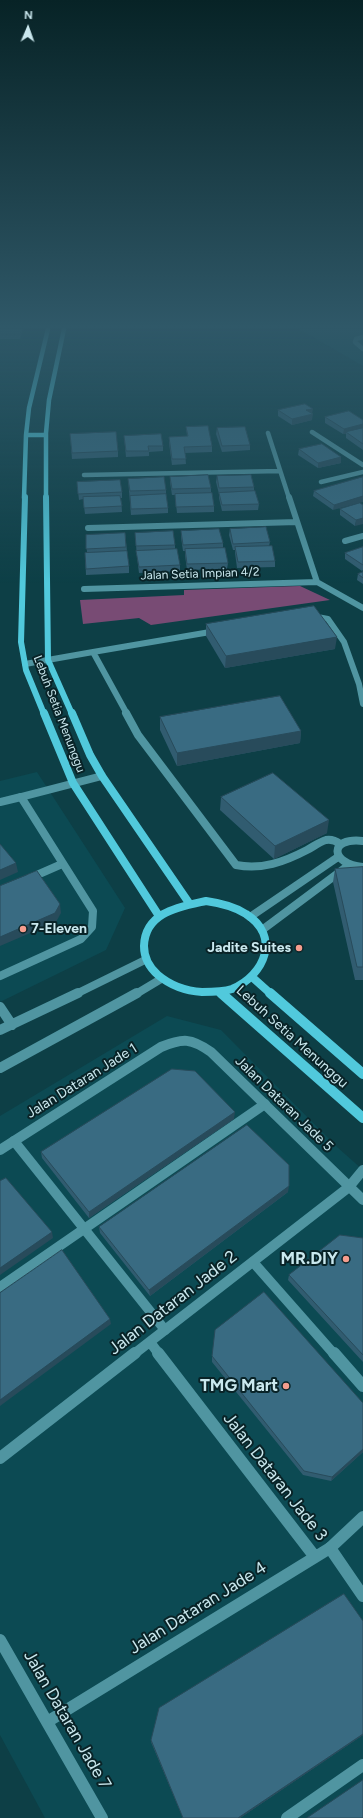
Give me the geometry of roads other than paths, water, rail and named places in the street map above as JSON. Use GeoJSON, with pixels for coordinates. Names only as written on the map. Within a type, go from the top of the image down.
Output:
{"type":"FeatureCollection","features":[{"type":"Feature","properties":{"kind":"street","name":"Lebuh Setia Menunggu"},"geometry":{"type":"LineString","coordinates":[[28,414],[26,435],[20,642],[25,664],[73,783],[159,916]]}},
{"type":"Feature","properties":{"kind":"street","name":"Lebuh Setia Menunggu"},"geometry":{"type":"LineString","coordinates":[[48,414],[46,435],[46,593],[48,660],[90,755],[102,776],[189,903]]}},
{"type":"Feature","properties":{"kind":"street"},"geometry":{"type":"LineString","coordinates":[[312,432],[363,465]]}},
{"type":"Feature","properties":{"kind":"street"},"geometry":{"type":"LineString","coordinates":[[268,433],[317,582],[363,608]]}},
{"type":"Feature","properties":{"kind":"street"},"geometry":{"type":"LineString","coordinates":[[26,435],[46,435]]}},
{"type":"Feature","properties":{"kind":"street"},"geometry":{"type":"LineString","coordinates":[[84,475],[280,471]]}},
{"type":"Feature","properties":{"kind":"street"},"geometry":{"type":"LineString","coordinates":[[321,482],[363,472]]}},
{"type":"Feature","properties":{"kind":"street"},"geometry":{"type":"LineString","coordinates":[[88,528],[297,522]]}},
{"type":"Feature","properties":{"kind":"street"},"geometry":{"type":"LineString","coordinates":[[346,542],[363,536]]}},
{"type":"Feature","properties":{"kind":"street","name":"Jalan Setia Impian 4/2"},"geometry":{"type":"LineString","coordinates":[[84,589],[317,582]]}},
{"type":"Feature","properties":{"kind":"street"},"geometry":{"type":"LineString","coordinates":[[306,616],[320,616],[328,619],[344,642],[360,684],[363,704]]}},
{"type":"Feature","properties":{"kind":"street"},"geometry":{"type":"LineString","coordinates":[[25,664],[222,630]]}},
{"type":"Feature","properties":{"kind":"street"},"geometry":{"type":"LineString","coordinates":[[93,652],[138,735],[236,865],[247,868],[273,866],[326,840],[334,840],[340,844]]}},
{"type":"Feature","properties":{"kind":"street"},"geometry":{"type":"LineString","coordinates":[[0,802],[102,776]]}},
{"type":"Feature","properties":{"kind":"street"},"geometry":{"type":"LineString","coordinates":[[0,976],[81,939],[92,926],[93,911],[21,797]]}},
{"type":"Feature","properties":{"kind":"street"},"geometry":{"type":"LineString","coordinates":[[363,841],[350,840],[340,844],[336,850],[338,857],[342,862],[349,865],[363,867]]}},
{"type":"Feature","properties":{"kind":"street"},"geometry":{"type":"LineString","coordinates":[[250,917],[338,857]]}},
{"type":"Feature","properties":{"kind":"street"},"geometry":{"type":"LineString","coordinates":[[21,882],[62,864]]}},
{"type":"Feature","properties":{"kind":"street"},"geometry":{"type":"LineString","coordinates":[[262,930],[349,865]]}},
{"type":"Feature","properties":{"kind":"street"},"geometry":{"type":"LineString","coordinates":[[206,901],[222,903],[237,909],[250,917],[262,930],[266,942],[266,954],[262,966],[252,977],[238,986],[220,992],[199,993],[178,988],[161,979],[145,960],[143,948],[144,936],[150,925],[159,916],[173,908],[189,903],[206,901]]}},
{"type":"Feature","properties":{"kind":"street"},"geometry":{"type":"LineString","coordinates":[[0,1030],[145,960]]}},
{"type":"Feature","properties":{"kind":"street","name":"Lebuh Setia Menunggu"},"geometry":{"type":"LineString","coordinates":[[252,977],[363,1074]]}},
{"type":"Feature","properties":{"kind":"street"},"geometry":{"type":"LineString","coordinates":[[0,1068],[161,979]]}},
{"type":"Feature","properties":{"kind":"street","name":"Lebuh Setia Menunggu"},"geometry":{"type":"LineString","coordinates":[[220,992],[363,1118]]}},
{"type":"Feature","properties":{"kind":"street"},"geometry":{"type":"LineString","coordinates":[[0,1007],[12,1024]]}},
{"type":"Feature","properties":{"kind":"street","name":"Jalan Dataran Jade 5"},"geometry":{"type":"LineString","coordinates":[[180,1039],[197,1042],[211,1052],[363,1200]]}},
{"type":"Feature","properties":{"kind":"street","name":"Jalan Dataran Jade 1"},"geometry":{"type":"LineString","coordinates":[[0,1150],[161,1048],[180,1039]]}},
{"type":"Feature","properties":{"kind":"street"},"geometry":{"type":"LineString","coordinates":[[0,1287],[265,1104]]}},
{"type":"Feature","properties":{"kind":"street"},"geometry":{"type":"LineString","coordinates":[[14,1141],[166,1330]]}},
{"type":"Feature","properties":{"kind":"street","name":"Jalan Dataran Jade 2"},"geometry":{"type":"LineString","coordinates":[[0,1458],[349,1187],[363,1170]]}},
{"type":"Feature","properties":{"kind":"street"},"geometry":{"type":"LineString","coordinates":[[253,1262],[363,1386]]}},
{"type":"Feature","properties":{"kind":"street","name":"Jalan Dataran Jade 3"},"geometry":{"type":"LineString","coordinates":[[150,1342],[315,1557]]}},
{"type":"Feature","properties":{"kind":"street","name":"Jalan Dataran Jade 4"},"geometry":{"type":"LineString","coordinates":[[47,1722],[330,1548],[363,1517]]}},
{"type":"Feature","properties":{"kind":"street"},"geometry":{"type":"LineString","coordinates":[[330,1548],[363,1596]]}},
{"type":"Feature","properties":{"kind":"street","name":"Jalan Dataran Jade 7"},"geometry":{"type":"LineString","coordinates":[[0,1640],[102,1818]]}},
{"type":"Feature","properties":{"kind":"street"},"geometry":{"type":"LineString","coordinates":[[286,1818],[363,1765]]}},
{"type":"Feature","properties":{"kind":"place","name":"7-Eleven"},"geometry":{"type":"Point","coordinates":[23,929]}},
{"type":"Feature","properties":{"kind":"place","name":"Jadite Suites"},"geometry":{"type":"Point","coordinates":[299,948]}},
{"type":"Feature","properties":{"kind":"place","name":"MR.DIY"},"geometry":{"type":"Point","coordinates":[346,1259]}},
{"type":"Feature","properties":{"kind":"place","name":"TMG Mart"},"geometry":{"type":"Point","coordinates":[286,1386]}}]}
